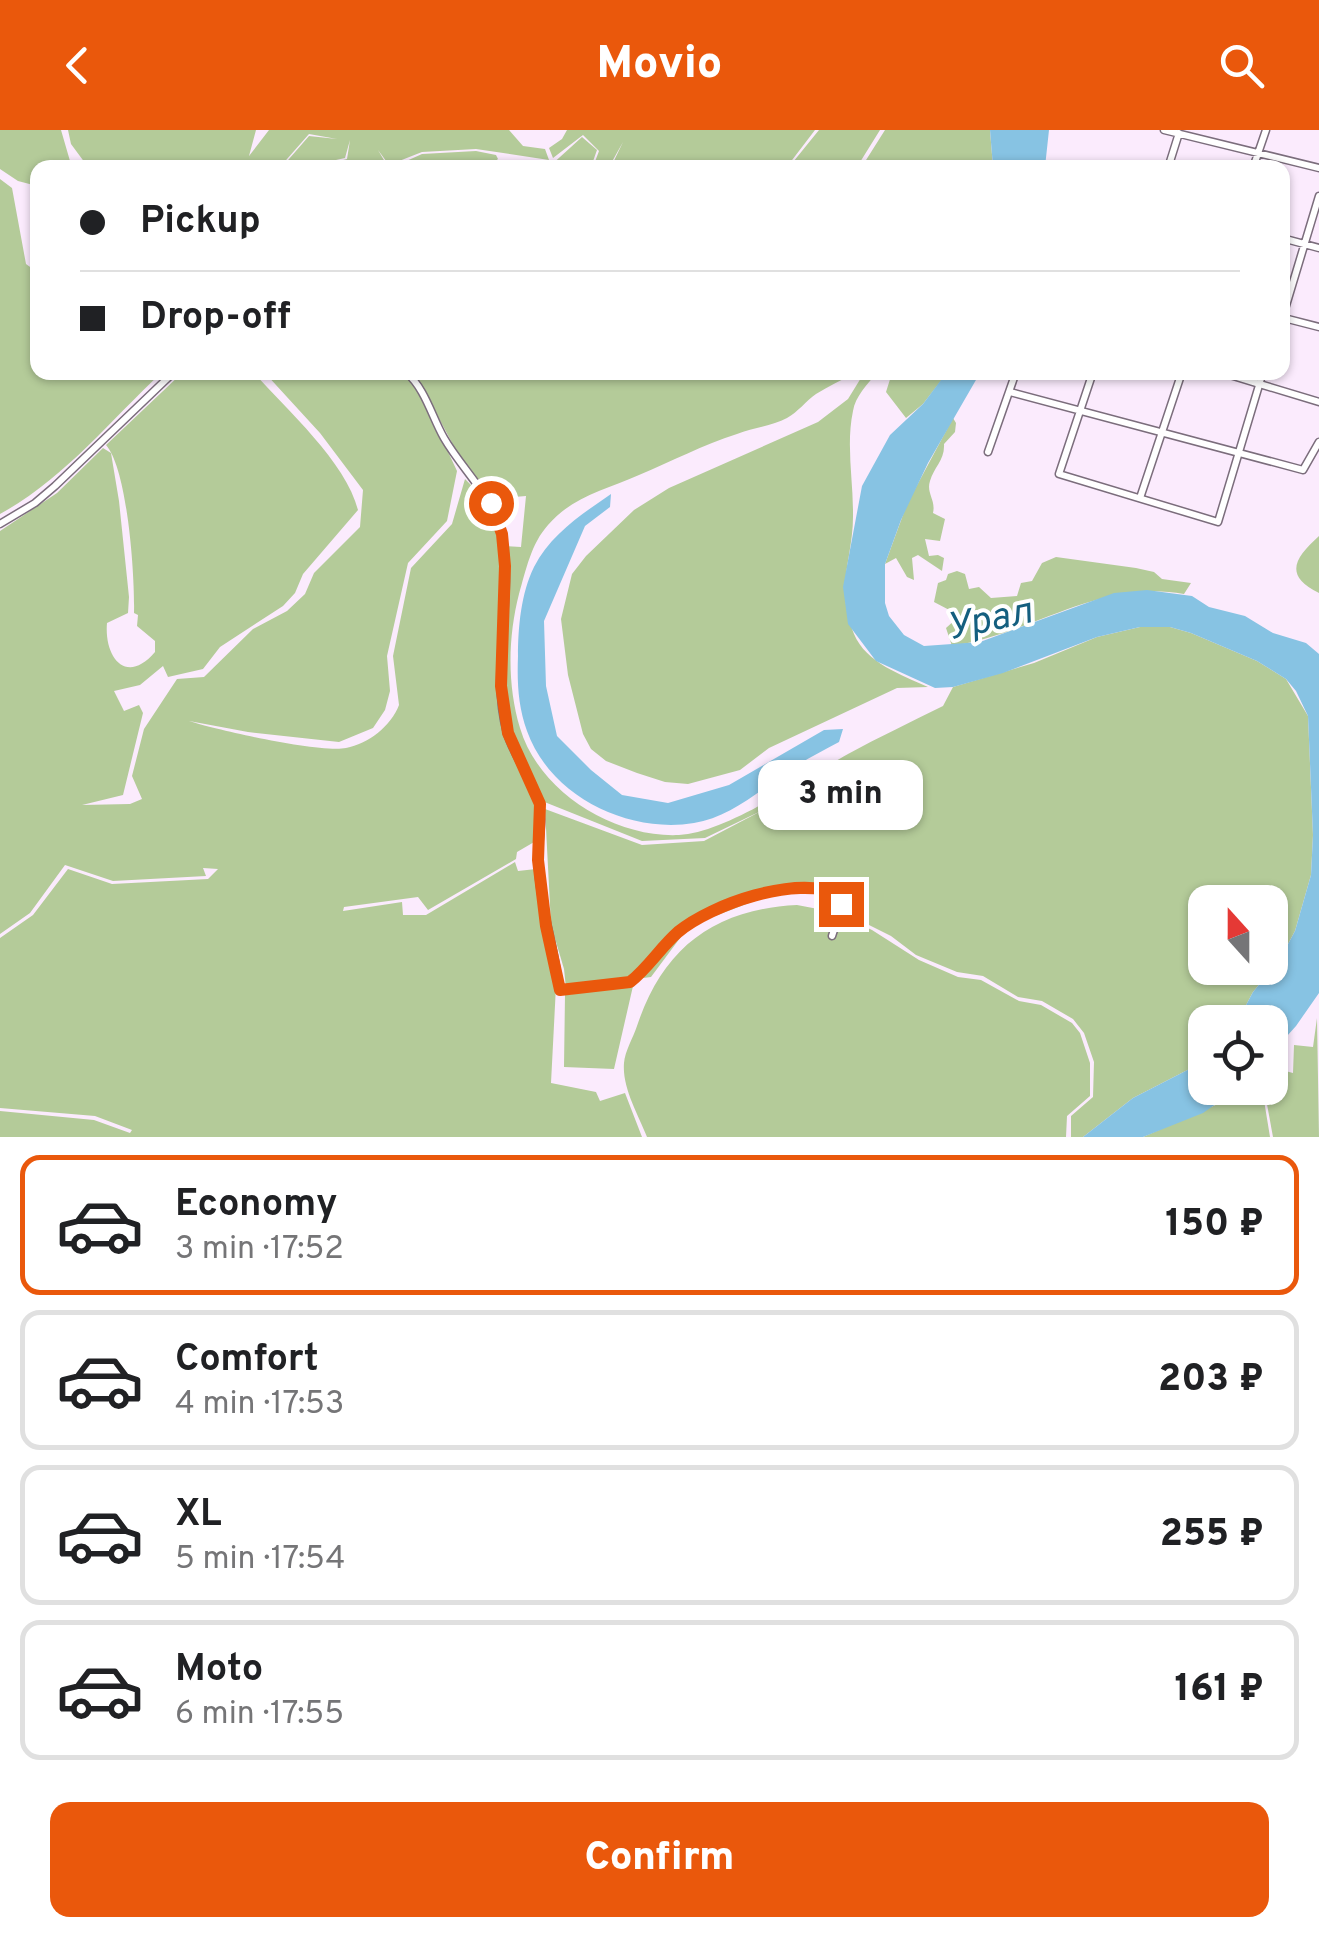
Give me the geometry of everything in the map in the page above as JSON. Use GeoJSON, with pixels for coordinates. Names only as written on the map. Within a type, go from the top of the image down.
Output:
{"type":"FeatureCollection","features":[{"type":"Feature","properties":{"kind":"street"},"geometry":{"type":"LineString","coordinates":[[1164,130],[1289,160]]}},
{"type":"Feature","properties":{"kind":"street"},"geometry":{"type":"LineString","coordinates":[[1256,160],[1266,130]]}},
{"type":"Feature","properties":{"kind":"street"},"geometry":{"type":"LineString","coordinates":[[1171,160],[1179,133]]}},
{"type":"Feature","properties":{"kind":"street"},"geometry":{"type":"LineString","coordinates":[[1290,160],[1319,168]]}},
{"type":"Feature","properties":{"kind":"street"},"geometry":{"type":"LineString","coordinates":[[1290,290],[1319,196]]}},
{"type":"Feature","properties":{"kind":"street"},"geometry":{"type":"LineString","coordinates":[[1290,240],[1319,248]]}},
{"type":"Feature","properties":{"kind":"street"},"geometry":{"type":"LineString","coordinates":[[1290,320],[1319,327]]}},
{"type":"Feature","properties":{"kind":"street"},"geometry":{"type":"LineString","coordinates":[[0,524],[36,503],[166,380]]}},
{"type":"Feature","properties":{"kind":"street"},"geometry":{"type":"LineString","coordinates":[[413,380],[424,392],[443,436],[491,503],[502,534],[505,566],[501,686],[508,733],[540,804],[538,860],[546,926],[560,990],[630,982],[693,921],[716,909],[769,893],[825,888],[838,894],[839,920],[832,936]]}},
{"type":"Feature","properties":{"kind":"street"},"geometry":{"type":"LineString","coordinates":[[988,452],[1014,380]]}},
{"type":"Feature","properties":{"kind":"street"},"geometry":{"type":"LineString","coordinates":[[1090,380],[1059,474],[1218,522],[1260,380]]}},
{"type":"Feature","properties":{"kind":"street"},"geometry":{"type":"LineString","coordinates":[[1140,498],[1179,380]]}},
{"type":"Feature","properties":{"kind":"street"},"geometry":{"type":"LineString","coordinates":[[1242,380],[1319,402]]}},
{"type":"Feature","properties":{"kind":"street"},"geometry":{"type":"LineString","coordinates":[[1010,392],[1302,470],[1319,442]]}},
{"type":"Feature","properties":{"kind":"green space"},"geometry":{"type":"Polygon","coordinates":[[[0,130],[61,130],[70,160],[30,160],[30,184],[0,169],[0,130]]]}},
{"type":"Feature","properties":{"kind":"green space"},"geometry":{"type":"Polygon","coordinates":[[[68,130],[256,130],[249,156],[269,130],[509,130],[523,146],[545,149],[549,160],[476,149],[422,152],[402,160],[385,160],[378,150],[384,160],[343,160],[347,159],[350,140],[345,158],[288,160],[309,136],[337,139],[309,134],[286,160],[83,160],[71,144],[68,130]]]}},
{"type":"Feature","properties":{"kind":"green space"},"geometry":{"type":"Polygon","coordinates":[[[567,130],[815,130],[792,160],[614,160],[623,142],[613,160],[596,160],[599,151],[583,135],[553,158],[549,148],[567,130]]]}},
{"type":"Feature","properties":{"kind":"green space"},"geometry":{"type":"Polygon","coordinates":[[[819,130],[880,130],[861,160],[795,160],[819,130]]]}},
{"type":"Feature","properties":{"kind":"green space"},"geometry":{"type":"Polygon","coordinates":[[[885,130],[990,130],[992,160],[866,160],[885,130]]]}},
{"type":"Feature","properties":{"kind":"green space"},"geometry":{"type":"Polygon","coordinates":[[[582,137],[597,150],[593,160],[557,160],[582,137]]]}},
{"type":"Feature","properties":{"kind":"green space"},"geometry":{"type":"Polygon","coordinates":[[[476,151],[496,155],[498,159],[409,160],[422,154],[476,151]]]}},
{"type":"Feature","properties":{"kind":"green space"},"geometry":{"type":"Polygon","coordinates":[[[0,179],[12,188],[26,264],[30,267],[30,380],[154,380],[65,467],[0,514],[0,179]]]}},
{"type":"Feature","properties":{"kind":"green space"},"geometry":{"type":"Polygon","coordinates":[[[175,380],[261,380],[329,455],[358,510],[303,574],[295,593],[283,606],[220,647],[203,669],[168,677],[163,666],[140,685],[114,691],[124,711],[139,705],[143,713],[123,795],[82,805],[130,804],[142,799],[132,776],[144,729],[177,679],[204,677],[253,629],[287,611],[305,594],[314,573],[360,527],[363,490],[320,433],[271,380],[411,380],[457,471],[447,521],[408,563],[387,656],[390,691],[385,710],[373,728],[339,742],[189,721],[268,740],[333,749],[354,746],[378,733],[399,705],[393,656],[411,568],[452,524],[465,479],[491,505],[503,560],[499,684],[505,732],[539,804],[541,838],[517,852],[516,859],[428,910],[418,897],[344,907],[343,911],[402,902],[403,915],[426,915],[515,862],[518,871],[536,869],[542,926],[555,967],[551,1083],[596,1092],[600,1101],[625,1093],[642,1137],[0,1137],[0,1111],[94,1120],[130,1133],[132,1130],[95,1116],[0,1108],[0,938],[33,915],[68,869],[112,884],[208,879],[218,869],[203,868],[206,876],[113,881],[65,865],[30,913],[0,934],[0,531],[57,493],[103,448],[110,453],[106,445],[175,380]],[[111,454],[129,597],[128,613],[107,623],[107,635],[119,663],[135,667],[155,652],[155,641],[137,626],[138,615],[134,613],[129,525],[111,454]]]}},
{"type":"Feature","properties":{"kind":"green space"},"geometry":{"type":"Polygon","coordinates":[[[416,380],[843,380],[816,394],[781,421],[712,443],[579,500],[548,525],[530,558],[511,644],[511,678],[520,728],[544,772],[582,807],[629,829],[654,834],[698,832],[742,815],[943,706],[953,687],[1034,663],[1097,637],[1140,627],[1170,627],[1257,661],[1286,679],[1308,716],[1311,875],[1288,944],[1288,885],[1188,885],[1188,985],[1259,985],[1246,1005],[1188,1005],[1188,1070],[1133,1098],[1083,1137],[1071,1137],[1071,1116],[1093,1097],[1094,1062],[1084,1033],[1073,1019],[1042,1001],[1018,997],[983,976],[957,972],[916,955],[891,936],[825,903],[826,893],[783,890],[689,926],[651,977],[566,988],[551,925],[545,809],[642,845],[704,841],[765,809],[705,838],[642,841],[542,801],[508,731],[502,685],[505,546],[521,547],[526,496],[492,499],[465,467],[416,380]]]}},
{"type":"Feature","properties":{"kind":"green space"},"geometry":{"type":"Polygon","coordinates":[[[860,380],[871,380],[856,401],[851,423],[853,529],[845,586],[848,616],[867,653],[928,687],[897,688],[769,748],[740,770],[688,784],[665,782],[606,761],[591,749],[583,734],[568,675],[561,619],[572,574],[634,510],[669,488],[818,422],[848,399],[860,380]]]}},
{"type":"Feature","properties":{"kind":"green space"},"geometry":{"type":"Polygon","coordinates":[[[890,380],[942,380],[906,418],[886,392],[890,380]]]}},
{"type":"Feature","properties":{"kind":"green space"},"geometry":{"type":"Polygon","coordinates":[[[953,418],[955,432],[944,444],[929,485],[933,513],[945,519],[940,541],[925,539],[929,556],[944,558],[942,571],[918,555],[912,558],[914,580],[907,577],[896,558],[885,564],[907,504],[953,418]]]}},
{"type":"Feature","properties":{"kind":"green space"},"geometry":{"type":"Polygon","coordinates":[[[1319,536],[1319,593],[1300,580],[1296,566],[1319,536]]]}},
{"type":"Feature","properties":{"kind":"green space"},"geometry":{"type":"Polygon","coordinates":[[[1056,557],[1136,568],[1154,572],[1162,579],[1191,583],[1184,594],[1153,591],[1095,600],[1010,631],[952,646],[946,628],[956,619],[955,613],[934,602],[938,583],[946,580],[948,574],[965,574],[969,589],[979,587],[991,598],[1017,596],[1021,583],[1032,581],[1042,563],[1056,557]]]}},
{"type":"Feature","properties":{"kind":"green space"},"geometry":{"type":"Polygon","coordinates":[[[797,905],[834,912],[872,930],[919,960],[958,977],[981,980],[1019,1001],[1041,1005],[1072,1023],[1080,1033],[1090,1063],[1090,1096],[1067,1116],[1066,1137],[647,1137],[628,1091],[624,1063],[661,975],[677,954],[717,924],[767,908],[797,905]]]}},
{"type":"Feature","properties":{"kind":"green space"},"geometry":{"type":"Polygon","coordinates":[[[633,986],[614,1069],[564,1067],[565,995],[633,986]]]}},
{"type":"Feature","properties":{"kind":"green space"},"geometry":{"type":"Polygon","coordinates":[[[1317,1018],[1319,1137],[1273,1137],[1267,1105],[1288,1105],[1288,1072],[1293,1073],[1294,1045],[1313,1047],[1317,1018]]]}},
{"type":"Feature","properties":{"kind":"green space"},"geometry":{"type":"Polygon","coordinates":[[[1215,1105],[1265,1105],[1270,1137],[1143,1137],[1215,1105]]]}},
{"type":"Feature","properties":{"kind":"water"},"geometry":{"type":"Polygon","coordinates":[[[990,130],[1049,130],[1046,160],[992,160],[990,130]]]}},
{"type":"Feature","properties":{"kind":"water"},"geometry":{"type":"Polygon","coordinates":[[[941,380],[976,380],[928,463],[885,564],[889,616],[904,635],[924,646],[980,642],[1114,593],[1147,590],[1192,596],[1209,607],[1245,616],[1273,633],[1306,643],[1319,654],[1319,993],[1288,1035],[1288,1005],[1246,1005],[1259,985],[1288,985],[1288,944],[1311,875],[1308,716],[1296,691],[1286,679],[1257,661],[1170,627],[1140,627],[1097,637],[1003,673],[953,687],[935,688],[876,661],[848,624],[843,587],[862,486],[890,435],[923,404],[941,380]]]}},
{"type":"Feature","properties":{"kind":"water"},"geometry":{"type":"Polygon","coordinates":[[[611,494],[610,507],[585,526],[544,621],[546,686],[557,736],[622,795],[668,803],[729,785],[824,730],[843,729],[839,742],[736,807],[708,820],[669,825],[643,822],[594,806],[554,774],[538,754],[524,722],[518,685],[518,645],[530,577],[541,555],[558,535],[611,494]]]}},
{"type":"Feature","properties":{"kind":"water"},"geometry":{"type":"Polygon","coordinates":[[[1188,1070],[1188,1105],[1215,1105],[1143,1137],[1083,1137],[1133,1098],[1188,1070]]]}},
{"type":"Feature","properties":{"kind":"route"},"geometry":{"type":"LineString","coordinates":[[491,503],[502,534],[505,566],[501,686],[508,733],[540,804],[538,860],[546,926],[560,990],[630,982],[693,921],[753,897],[825,888],[838,894],[841,904]]}},
{"type":"Feature","properties":{"kind":"water label","name":"Урал"},"geometry":{"type":"Point","coordinates":[989,618]}}]}
